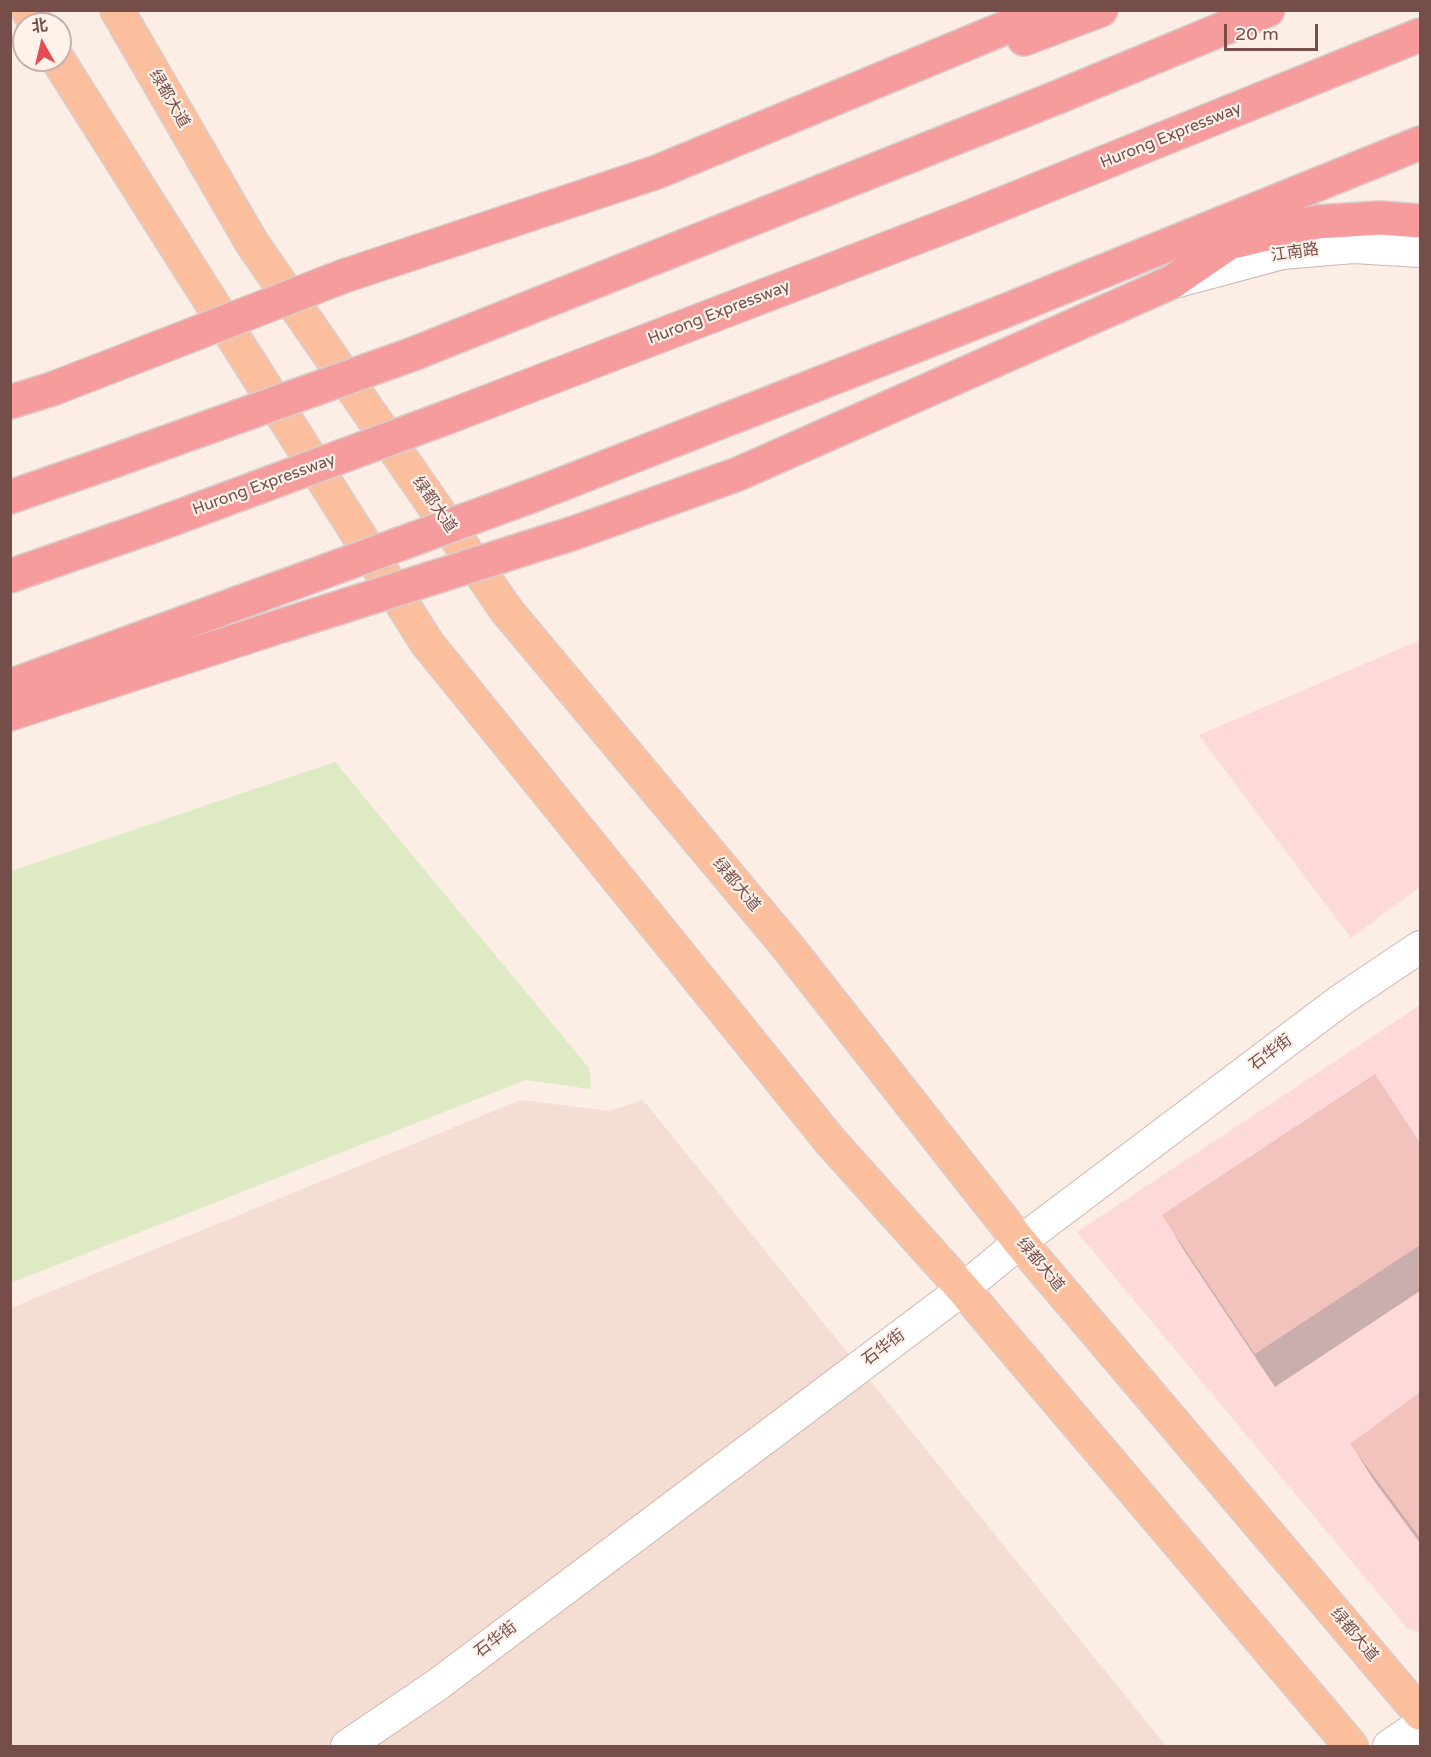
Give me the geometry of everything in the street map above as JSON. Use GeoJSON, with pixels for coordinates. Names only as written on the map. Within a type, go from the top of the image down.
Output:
{"type":"FeatureCollection","features":[{"type":"Feature","properties":{"kind":"highway"},"geometry":{"type":"LineString","coordinates":[[657,172],[1048,10]]}},
{"type":"Feature","properties":{"kind":"highway"},"geometry":{"type":"LineString","coordinates":[[10,402],[52,389],[345,276],[657,172],[1101,10]]}},
{"type":"Feature","properties":{"kind":"highway"},"geometry":{"type":"LineString","coordinates":[[10,497],[413,354],[1058,97],[1269,10]]}},
{"type":"Feature","properties":{"kind":"highway","name":"Hurong Expressway"},"geometry":{"type":"LineString","coordinates":[[10,576],[148,528],[448,417],[967,219],[1420,35]]}},
{"type":"Feature","properties":{"kind":"highway"},"geometry":{"type":"LineString","coordinates":[[10,686],[534,495],[1002,312],[1420,143]]}},
{"type":"Feature","properties":{"kind":"highway"},"geometry":{"type":"LineString","coordinates":[[10,714],[574,533],[738,474],[1172,282],[1229,243],[1317,222],[1380,218],[1420,221]]}},
{"type":"Feature","properties":{"kind":"main road","name":"绿都大道"},"geometry":{"type":"LineString","coordinates":[[117,10],[252,243],[507,611],[787,946],[1020,1242],[1420,1713]]}},
{"type":"Feature","properties":{"kind":"main road"},"geometry":{"type":"LineString","coordinates":[[66,72],[427,643],[831,1142],[963,1289],[1351,1746]]}},
{"type":"Feature","properties":{"kind":"street","name":"江南路"},"geometry":{"type":"LineString","coordinates":[[1172,282],[1282,253],[1353,247],[1420,251]]}},
{"type":"Feature","properties":{"kind":"street","name":"石华街"},"geometry":{"type":"LineString","coordinates":[[346,1746],[437,1685],[963,1289],[1020,1242],[1341,1000],[1420,947]]}},
{"type":"Feature","properties":{"kind":"street"},"geometry":{"type":"LineString","coordinates":[[1389,1746],[1420,1725]]}},
{"type":"Feature","properties":{"kind":"shaded area"},"geometry":{"type":"Polygon","coordinates":[[[1420,640],[1420,887],[1351,938],[1199,735],[1420,640]]]}},
{"type":"Feature","properties":{"kind":"shaded area"},"geometry":{"type":"Polygon","coordinates":[[[1420,1005],[1420,1633],[1408,1629],[1077,1232],[1420,1005]]]}},
{"type":"Feature","properties":{"kind":"shaded area"},"geometry":{"type":"Polygon","coordinates":[[[521,1100],[609,1111],[643,1100],[1166,1746],[11,1746],[11,1308],[521,1100]]]}},
{"type":"Feature","properties":{"kind":"green space"},"geometry":{"type":"Polygon","coordinates":[[[335,762],[589,1068],[591,1089],[525,1080],[11,1283],[11,871],[335,762]]]}},
{"type":"Feature","properties":{"kind":"building"},"geometry":{"type":"Polygon","coordinates":[[[1375,1074],[1420,1143],[1420,1245],[1255,1354],[1162,1215],[1375,1074]]]}},
{"type":"Feature","properties":{"kind":"building"},"geometry":{"type":"Polygon","coordinates":[[[1420,1392],[1420,1538],[1350,1444],[1420,1392]]]}}]}
